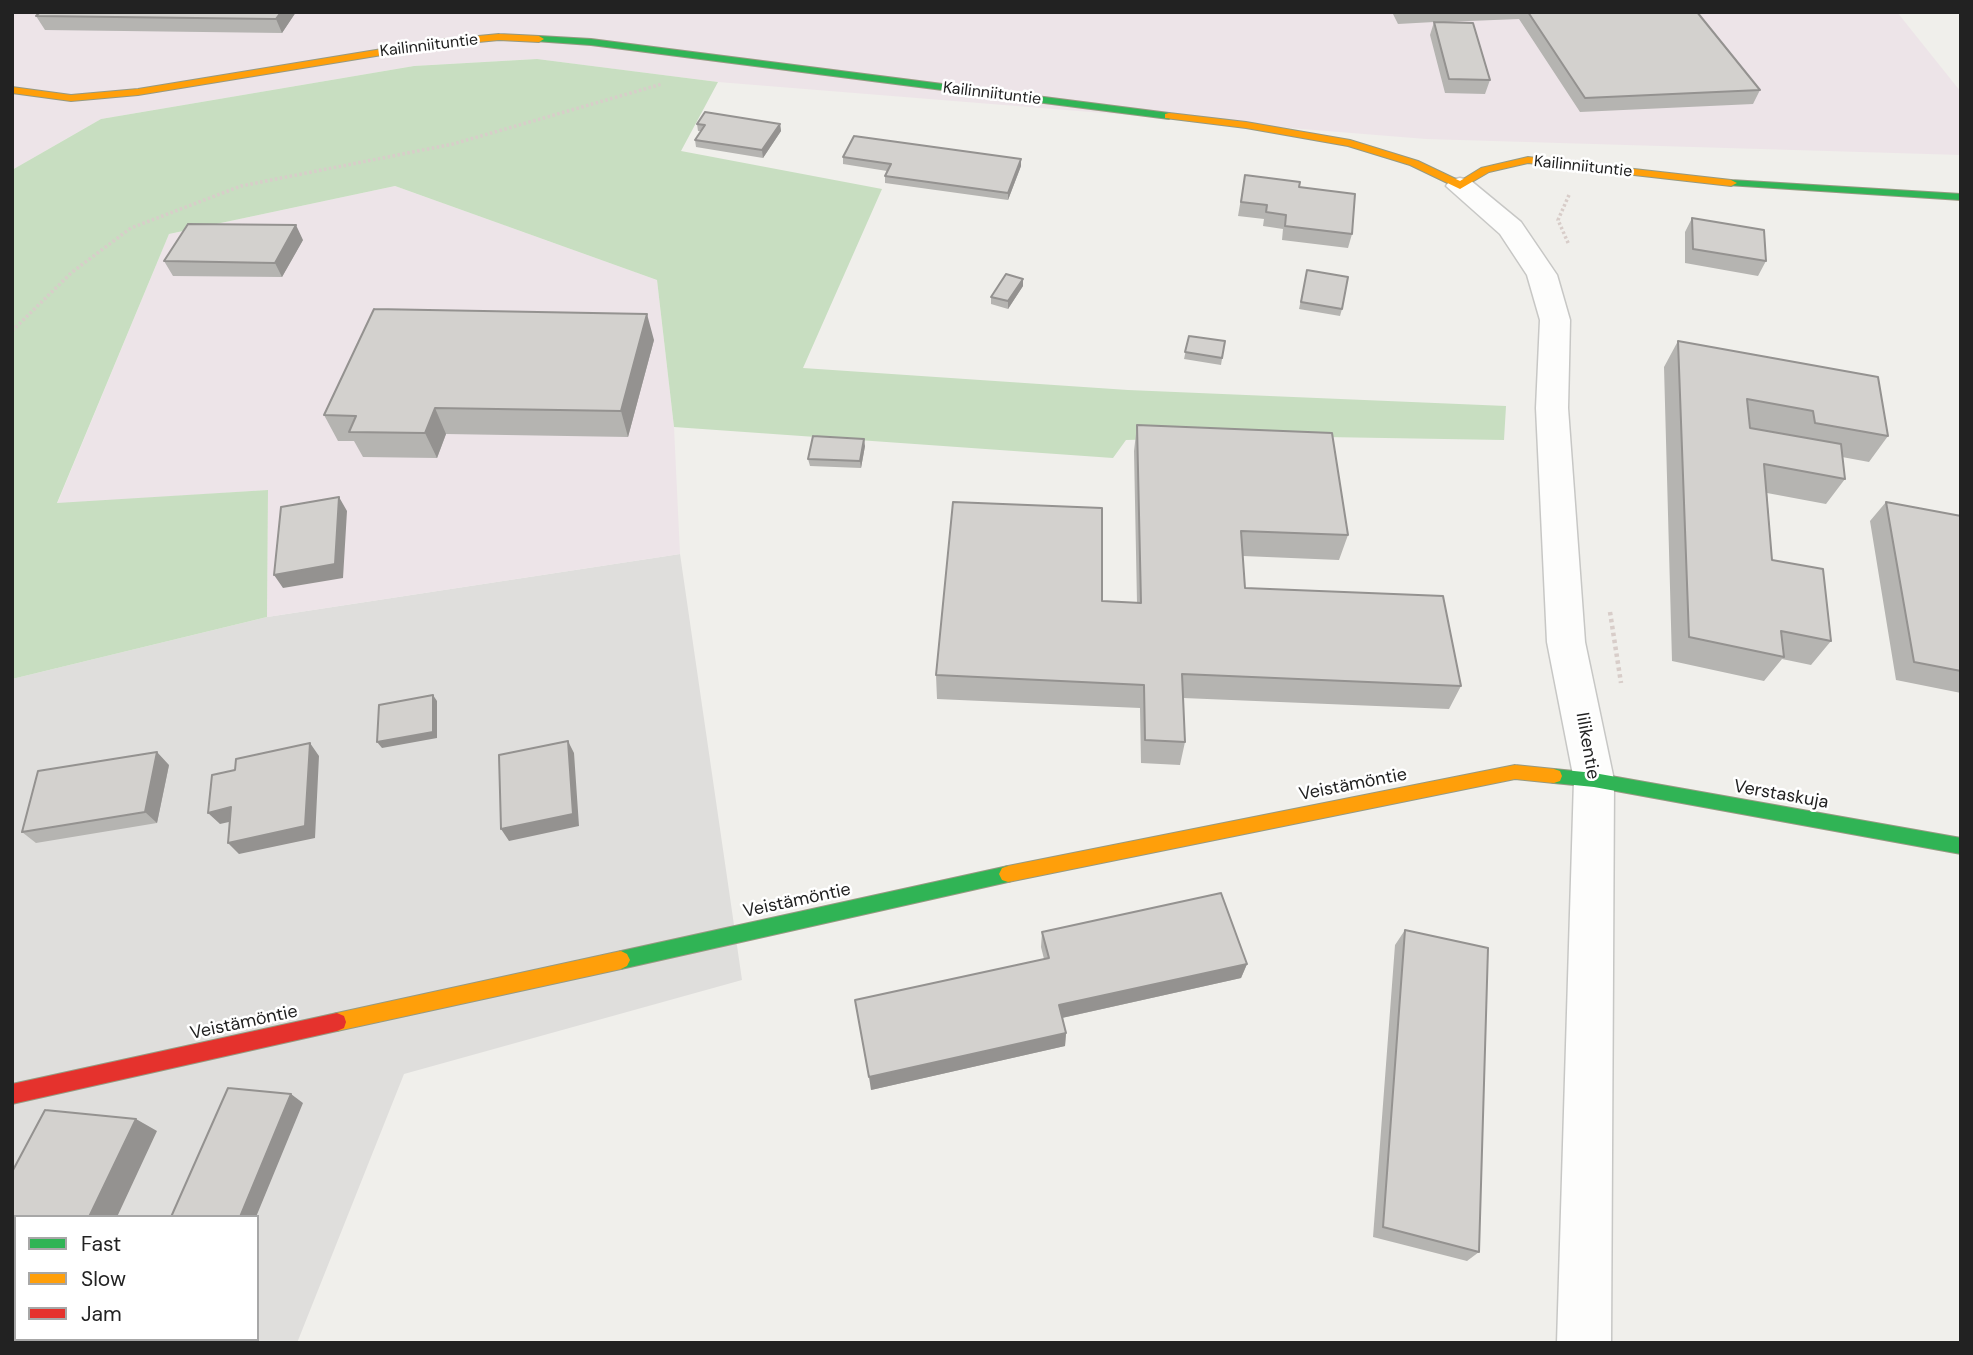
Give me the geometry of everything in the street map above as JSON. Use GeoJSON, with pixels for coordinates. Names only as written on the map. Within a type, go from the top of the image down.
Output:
{"type":"FeatureCollection","features":[{"type":"Feature","properties":{"kind":"street","name":"Kailinniituntie"},"geometry":{"type":"LineString","coordinates":[[15,94],[71,98],[138,92],[437,43],[499,37],[591,42],[992,95],[1246,125],[1350,144],[1414,163],[1460,186],[1485,170],[1528,160],[1700,181],[1961,197]]}},
{"type":"Feature","properties":{"kind":"street","name":"Iilikentie"},"geometry":{"type":"LineString","coordinates":[[1460,186],[1511,228],[1542,275],[1555,320],[1552,408],[1566,642],[1594,780],[1584,1343]]}},
{"type":"Feature","properties":{"kind":"street","name":"Veistämöntie"},"geometry":{"type":"LineString","coordinates":[[12,1094],[1041,867],[1515,772],[1594,780]]}},
{"type":"Feature","properties":{"kind":"street","name":"Verstaskuja"},"geometry":{"type":"LineString","coordinates":[[1594,780],[1961,846]]}},
{"type":"Feature","properties":{"kind":"path"},"geometry":{"type":"LineString","coordinates":[[12,331],[71,273],[131,228],[229,191],[377,157],[453,144],[667,83]]}},
{"type":"Feature","properties":{"kind":"path"},"geometry":{"type":"LineString","coordinates":[[1511,228],[1558,220],[1574,257]]}},
{"type":"Feature","properties":{"kind":"path"},"geometry":{"type":"LineString","coordinates":[[1609,609],[1623,692]]}},
{"type":"Feature","properties":{"kind":"shaded area"},"geometry":{"type":"Polygon","coordinates":[[[12,12],[1897,12],[1961,92],[1961,155],[1426,139],[718,82],[536,59],[414,66],[101,119],[12,170],[12,12]]]}},
{"type":"Feature","properties":{"kind":"shaded area"},"geometry":{"type":"Polygon","coordinates":[[[395,186],[657,280],[674,427],[680,554],[267,617],[268,490],[57,504],[169,234],[395,186]]]}},
{"type":"Feature","properties":{"kind":"shaded area"},"geometry":{"type":"Polygon","coordinates":[[[680,554],[742,980],[404,1074],[297,1343],[12,1343],[12,679],[267,617],[680,554]]]}},
{"type":"Feature","properties":{"kind":"green space"},"geometry":{"type":"Polygon","coordinates":[[[537,59],[718,82],[681,151],[882,189],[803,368],[1128,390],[1506,406],[1504,440],[1266,436],[1126,440],[1113,458],[674,427],[657,280],[395,186],[169,234],[57,503],[268,490],[267,617],[12,679],[12,170],[101,119],[414,66],[537,59]]]}},
{"type":"Feature","properties":{"kind":"building"},"geometry":{"type":"Polygon","coordinates":[[[40,12],[281,12],[276,19],[36,16],[40,12]]]}},
{"type":"Feature","properties":{"kind":"building"},"geometry":{"type":"Polygon","coordinates":[[[1528,12],[1697,12],[1760,90],[1585,98],[1528,12]]]}},
{"type":"Feature","properties":{"kind":"building"},"geometry":{"type":"Polygon","coordinates":[[[1434,22],[1473,23],[1490,80],[1449,79],[1434,22]]]}},
{"type":"Feature","properties":{"kind":"building"},"geometry":{"type":"Polygon","coordinates":[[[705,112],[780,124],[762,150],[695,140],[705,125],[697,124],[705,112]]]}},
{"type":"Feature","properties":{"kind":"building"},"geometry":{"type":"Polygon","coordinates":[[[854,136],[1021,159],[1008,193],[885,176],[891,164],[843,157],[854,136]]]}},
{"type":"Feature","properties":{"kind":"building"},"geometry":{"type":"Polygon","coordinates":[[[1245,175],[1300,182],[1299,187],[1355,194],[1352,234],[1285,226],[1286,215],[1266,212],[1267,205],[1241,202],[1245,175]]]}},
{"type":"Feature","properties":{"kind":"building"},"geometry":{"type":"Polygon","coordinates":[[[1692,218],[1764,230],[1766,261],[1693,249],[1692,218]]]}},
{"type":"Feature","properties":{"kind":"building"},"geometry":{"type":"Polygon","coordinates":[[[188,224],[296,225],[275,263],[164,261],[188,224]]]}},
{"type":"Feature","properties":{"kind":"building"},"geometry":{"type":"Polygon","coordinates":[[[1307,270],[1348,277],[1342,309],[1301,302],[1307,270]]]}},
{"type":"Feature","properties":{"kind":"building"},"geometry":{"type":"Polygon","coordinates":[[[1006,274],[1023,279],[1008,301],[991,297],[1006,274]]]}},
{"type":"Feature","properties":{"kind":"building"},"geometry":{"type":"Polygon","coordinates":[[[374,309],[647,314],[621,411],[435,408],[425,433],[349,432],[356,416],[324,415],[374,309]]]}},
{"type":"Feature","properties":{"kind":"building"},"geometry":{"type":"Polygon","coordinates":[[[1189,336],[1225,341],[1222,358],[1185,352],[1189,336]]]}},
{"type":"Feature","properties":{"kind":"building"},"geometry":{"type":"Polygon","coordinates":[[[1678,341],[1878,377],[1888,436],[1815,423],[1813,411],[1747,399],[1750,428],[1841,444],[1845,479],[1764,464],[1772,560],[1823,569],[1831,641],[1781,631],[1784,657],[1689,637],[1678,341]]]}},
{"type":"Feature","properties":{"kind":"building"},"geometry":{"type":"Polygon","coordinates":[[[1137,425],[1332,433],[1348,535],[1241,531],[1245,588],[1443,596],[1461,686],[1182,674],[1185,742],[1145,740],[1144,685],[936,675],[953,502],[1102,508],[1102,601],[1141,603],[1137,425]]]}},
{"type":"Feature","properties":{"kind":"building"},"geometry":{"type":"Polygon","coordinates":[[[813,436],[864,439],[860,461],[808,459],[813,436]]]}},
{"type":"Feature","properties":{"kind":"building"},"geometry":{"type":"Polygon","coordinates":[[[339,497],[335,564],[274,575],[281,507],[339,497]]]}},
{"type":"Feature","properties":{"kind":"building"},"geometry":{"type":"Polygon","coordinates":[[[1886,502],[1961,516],[1961,671],[1914,662],[1886,502]]]}},
{"type":"Feature","properties":{"kind":"building"},"geometry":{"type":"Polygon","coordinates":[[[433,695],[433,732],[377,742],[379,705],[433,695]]]}},
{"type":"Feature","properties":{"kind":"building"},"geometry":{"type":"Polygon","coordinates":[[[568,741],[573,814],[501,829],[499,755],[568,741]]]}},
{"type":"Feature","properties":{"kind":"building"},"geometry":{"type":"Polygon","coordinates":[[[310,743],[305,826],[228,843],[231,807],[208,813],[212,775],[235,770],[236,759],[310,743]]]}},
{"type":"Feature","properties":{"kind":"building"},"geometry":{"type":"Polygon","coordinates":[[[157,752],[145,812],[22,832],[38,771],[157,752]]]}},
{"type":"Feature","properties":{"kind":"building"},"geometry":{"type":"Polygon","coordinates":[[[1221,893],[1247,964],[1059,1005],[1066,1033],[869,1077],[855,1000],[1049,958],[1042,932],[1221,893]]]}},
{"type":"Feature","properties":{"kind":"building"},"geometry":{"type":"Polygon","coordinates":[[[1405,930],[1488,948],[1479,1252],[1383,1227],[1405,930]]]}},
{"type":"Feature","properties":{"kind":"building"},"geometry":{"type":"Polygon","coordinates":[[[228,1088],[291,1094],[241,1215],[172,1215],[228,1088]]]}},
{"type":"Feature","properties":{"kind":"building"},"geometry":{"type":"Polygon","coordinates":[[[45,1110],[136,1119],[90,1215],[14,1215],[14,1341],[76,1341],[75,1343],[12,1343],[12,1172],[45,1110]]]}},
{"type":"Feature","properties":{"kind":"traffic: fast"},"geometry":{"type":"LineString","coordinates":[[539,39],[591,42],[1169,116]]}},
{"type":"Feature","properties":{"kind":"traffic: fast"},"geometry":{"type":"LineString","coordinates":[[1731,183],[1961,197]]}},
{"type":"Feature","properties":{"kind":"traffic: fast"},"geometry":{"type":"LineString","coordinates":[[1554,776],[1594,780],[1961,846]]}},
{"type":"Feature","properties":{"kind":"traffic: fast"},"geometry":{"type":"LineString","coordinates":[[621,960],[1008,874]]}},
{"type":"Feature","properties":{"kind":"traffic: slow"},"geometry":{"type":"LineString","coordinates":[[12,90],[71,98],[138,92],[437,43],[499,37],[539,39]]}},
{"type":"Feature","properties":{"kind":"traffic: slow"},"geometry":{"type":"LineString","coordinates":[[1169,116],[1246,125],[1350,143],[1414,163],[1460,186],[1485,170],[1528,160],[1731,183]]}},
{"type":"Feature","properties":{"kind":"traffic: slow"},"geometry":{"type":"LineString","coordinates":[[1008,874],[1515,772],[1554,776]]}},
{"type":"Feature","properties":{"kind":"traffic: slow"},"geometry":{"type":"LineString","coordinates":[[337,1022],[621,960]]}},
{"type":"Feature","properties":{"kind":"traffic: jam"},"geometry":{"type":"LineString","coordinates":[[12,1094],[337,1022]]}}]}
